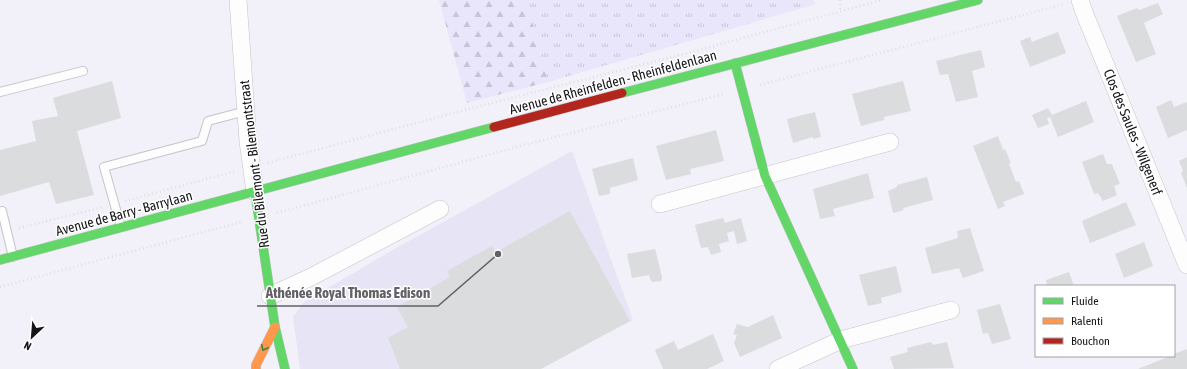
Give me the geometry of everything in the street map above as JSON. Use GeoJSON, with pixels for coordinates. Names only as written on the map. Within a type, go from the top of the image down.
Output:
{"type":"FeatureCollection","features":[{"type":"Feature","properties":{"kind":"main road","name":"Avenue de Rheinfelden - Rheinfeldenlaan"},"geometry":{"type":"LineString","coordinates":[[255,192],[735,63],[978,0]]}},
{"type":"Feature","properties":{"kind":"main road"},"geometry":{"type":"LineString","coordinates":[[735,63],[765,176],[853,369]]}},
{"type":"Feature","properties":{"kind":"main road","name":"Rue du Bilemont - Bilemontstraat"},"geometry":{"type":"LineString","coordinates":[[255,192],[274,327],[285,369]]}},
{"type":"Feature","properties":{"kind":"main road","name":"Avenue de Barry - Barrylaan"},"geometry":{"type":"LineString","coordinates":[[0,260],[255,192]]}},
{"type":"Feature","properties":{"kind":"main road"},"geometry":{"type":"LineString","coordinates":[[256,369],[256,365],[274,327]]}},
{"type":"Feature","properties":{"kind":"street","name":"Rue du Bilemont - Bilemontstraat"},"geometry":{"type":"LineString","coordinates":[[238,0],[246,111],[255,192]]}},
{"type":"Feature","properties":{"kind":"street","name":"Clos des Saules - Wilgenerf"},"geometry":{"type":"LineString","coordinates":[[1075,1],[1084,12],[1187,265]]}},
{"type":"Feature","properties":{"kind":"street"},"geometry":{"type":"LineString","coordinates":[[660,204],[890,142]]}},
{"type":"Feature","properties":{"kind":"street"},"geometry":{"type":"LineString","coordinates":[[270,296],[311,277],[440,209]]}},
{"type":"Feature","properties":{"kind":"street"},"geometry":{"type":"LineString","coordinates":[[778,369],[841,340],[951,310]]}},
{"type":"Feature","properties":{"kind":"lane"},"geometry":{"type":"LineString","coordinates":[[0,92],[83,71]]}},
{"type":"Feature","properties":{"kind":"lane"},"geometry":{"type":"LineString","coordinates":[[122,228],[104,167],[202,142],[208,122],[246,111]]}},
{"type":"Feature","properties":{"kind":"lane"},"geometry":{"type":"LineString","coordinates":[[2,211],[13,257]]}},
{"type":"Feature","properties":{"kind":"path"},"geometry":{"type":"LineString","coordinates":[[840,0],[841,11]]}},
{"type":"Feature","properties":{"kind":"path"},"geometry":{"type":"LineString","coordinates":[[7,231],[114,205],[171,188],[699,50],[882,0]]}},
{"type":"Feature","properties":{"kind":"path"},"geometry":{"type":"LineString","coordinates":[[0,287],[524,145],[741,90],[1075,1]]}},
{"type":"Feature","properties":{"kind":"shaded area"},"geometry":{"type":"Polygon","coordinates":[[[572,151],[633,320],[536,369],[300,369],[293,317],[304,302],[396,248],[572,151]]]}},
{"type":"Feature","properties":{"kind":"green space"},"geometry":{"type":"Polygon","coordinates":[[[439,0],[526,0],[548,82],[467,103],[439,0]]]}},
{"type":"Feature","properties":{"kind":"green space"},"geometry":{"type":"Polygon","coordinates":[[[524,0],[813,0],[816,4],[548,82],[524,0]]]}},
{"type":"Feature","properties":{"kind":"building"},"geometry":{"type":"Polygon","coordinates":[[[1158,3],[1163,14],[1144,23],[1156,54],[1136,62],[1117,16],[1137,8],[1139,10],[1158,3]]]}},
{"type":"Feature","properties":{"kind":"building"},"geometry":{"type":"Polygon","coordinates":[[[1058,32],[1066,53],[1030,67],[1020,41],[1030,37],[1032,42],[1058,32]]]}},
{"type":"Feature","properties":{"kind":"building"},"geometry":{"type":"Polygon","coordinates":[[[981,50],[985,67],[972,71],[978,97],[956,102],[948,74],[940,75],[936,61],[981,50]]]}},
{"type":"Feature","properties":{"kind":"building"},"geometry":{"type":"Polygon","coordinates":[[[112,81],[121,118],[77,131],[94,195],[56,204],[49,182],[0,196],[0,150],[36,141],[32,121],[58,116],[53,98],[112,81]]]}},
{"type":"Feature","properties":{"kind":"building"},"geometry":{"type":"Polygon","coordinates":[[[903,81],[911,111],[884,117],[884,120],[861,126],[852,94],[903,81]]]}},
{"type":"Feature","properties":{"kind":"building"},"geometry":{"type":"Polygon","coordinates":[[[1171,100],[1174,107],[1187,102],[1187,130],[1168,138],[1156,107],[1171,100]]]}},
{"type":"Feature","properties":{"kind":"building"},"geometry":{"type":"Polygon","coordinates":[[[1086,101],[1094,122],[1058,137],[1050,117],[1047,118],[1049,124],[1038,128],[1032,115],[1048,108],[1052,115],[1086,101]]]}},
{"type":"Feature","properties":{"kind":"building"},"geometry":{"type":"Polygon","coordinates":[[[815,112],[821,137],[813,139],[813,137],[793,143],[787,119],[815,112]]]}},
{"type":"Feature","properties":{"kind":"building"},"geometry":{"type":"Polygon","coordinates":[[[716,130],[724,161],[690,169],[691,174],[666,180],[656,146],[716,130]]]}},
{"type":"Feature","properties":{"kind":"building"},"geometry":{"type":"Polygon","coordinates":[[[998,136],[1003,150],[1005,149],[1011,163],[1009,164],[1016,182],[1019,181],[1024,194],[1003,202],[1005,206],[998,209],[973,146],[998,136]]]}},
{"type":"Feature","properties":{"kind":"building"},"geometry":{"type":"Polygon","coordinates":[[[1103,154],[1107,164],[1112,164],[1120,184],[1114,186],[1117,195],[1103,201],[1098,193],[1094,194],[1082,162],[1103,154]]]}},
{"type":"Feature","properties":{"kind":"building"},"geometry":{"type":"Polygon","coordinates":[[[1187,157],[1187,188],[1181,173],[1183,171],[1179,161],[1187,157]]]}},
{"type":"Feature","properties":{"kind":"building"},"geometry":{"type":"Polygon","coordinates":[[[633,158],[638,180],[610,188],[610,194],[599,196],[592,169],[633,158]]]}},
{"type":"Feature","properties":{"kind":"building"},"geometry":{"type":"Polygon","coordinates":[[[868,173],[874,198],[833,209],[835,216],[820,219],[813,189],[868,173]]]}},
{"type":"Feature","properties":{"kind":"building"},"geometry":{"type":"Polygon","coordinates":[[[927,177],[933,200],[903,208],[904,210],[893,213],[888,191],[897,187],[897,185],[927,177]]]}},
{"type":"Feature","properties":{"kind":"building"},"geometry":{"type":"Polygon","coordinates":[[[1126,202],[1136,225],[1090,243],[1082,221],[1126,202]]]}},
{"type":"Feature","properties":{"kind":"building"},"geometry":{"type":"Polygon","coordinates":[[[570,211],[630,321],[541,369],[400,369],[388,338],[408,327],[397,307],[450,277],[447,271],[492,246],[496,252],[570,211]]]}},
{"type":"Feature","properties":{"kind":"building"},"geometry":{"type":"Polygon","coordinates":[[[723,218],[725,223],[741,218],[747,241],[737,244],[734,231],[727,233],[729,241],[719,244],[721,252],[711,255],[708,247],[701,248],[695,225],[723,218]]]}},
{"type":"Feature","properties":{"kind":"building"},"geometry":{"type":"Polygon","coordinates":[[[970,228],[984,271],[963,278],[959,268],[932,274],[925,248],[958,238],[957,231],[970,228]]]}},
{"type":"Feature","properties":{"kind":"building"},"geometry":{"type":"Polygon","coordinates":[[[1144,242],[1153,266],[1124,278],[1115,254],[1144,242]]]}},
{"type":"Feature","properties":{"kind":"building"},"geometry":{"type":"Polygon","coordinates":[[[655,249],[662,277],[661,281],[651,281],[649,275],[632,278],[627,254],[655,249]]]}},
{"type":"Feature","properties":{"kind":"building"},"geometry":{"type":"Polygon","coordinates":[[[896,266],[902,292],[881,298],[882,303],[868,306],[859,275],[896,266]]]}},
{"type":"Feature","properties":{"kind":"building"},"geometry":{"type":"Polygon","coordinates":[[[1069,272],[1074,285],[1047,285],[1046,280],[1069,272]]]}},
{"type":"Feature","properties":{"kind":"building"},"geometry":{"type":"Polygon","coordinates":[[[1000,304],[1011,339],[992,344],[988,333],[983,334],[977,310],[1000,304]]]}},
{"type":"Feature","properties":{"kind":"building"},"geometry":{"type":"Polygon","coordinates":[[[773,315],[782,338],[740,357],[734,343],[737,335],[733,334],[737,324],[748,327],[773,315]]]}},
{"type":"Feature","properties":{"kind":"building"},"geometry":{"type":"Polygon","coordinates":[[[713,334],[724,361],[707,369],[663,369],[655,350],[674,341],[678,350],[713,334]]]}},
{"type":"Feature","properties":{"kind":"building"},"geometry":{"type":"Polygon","coordinates":[[[931,342],[933,345],[947,342],[954,368],[894,369],[890,357],[908,352],[907,348],[931,342]]]}},
{"type":"Feature","properties":{"kind":"building"},"geometry":{"type":"Polygon","coordinates":[[[1187,349],[1187,369],[1138,369],[1168,357],[1175,357],[1175,354],[1187,349]]]}},
{"type":"Feature","properties":{"kind":"traffic: fast"},"geometry":{"type":"LineString","coordinates":[[622,93],[978,0]]}},
{"type":"Feature","properties":{"kind":"traffic: fast"},"geometry":{"type":"LineString","coordinates":[[735,63],[765,176],[853,369]]}},
{"type":"Feature","properties":{"kind":"traffic: fast"},"geometry":{"type":"LineString","coordinates":[[0,260],[494,127]]}},
{"type":"Feature","properties":{"kind":"traffic: fast"},"geometry":{"type":"LineString","coordinates":[[255,192],[275,327],[285,369]]}},
{"type":"Feature","properties":{"kind":"traffic: slow"},"geometry":{"type":"LineString","coordinates":[[256,369],[256,365],[275,327]]}},
{"type":"Feature","properties":{"kind":"traffic: jam"},"geometry":{"type":"LineString","coordinates":[[494,127],[622,93]]}},
{"type":"Feature","properties":{"kind":"place","name":"Athénée Royal Thomas Edison"},"geometry":{"type":"Point","coordinates":[498,254]}}]}
